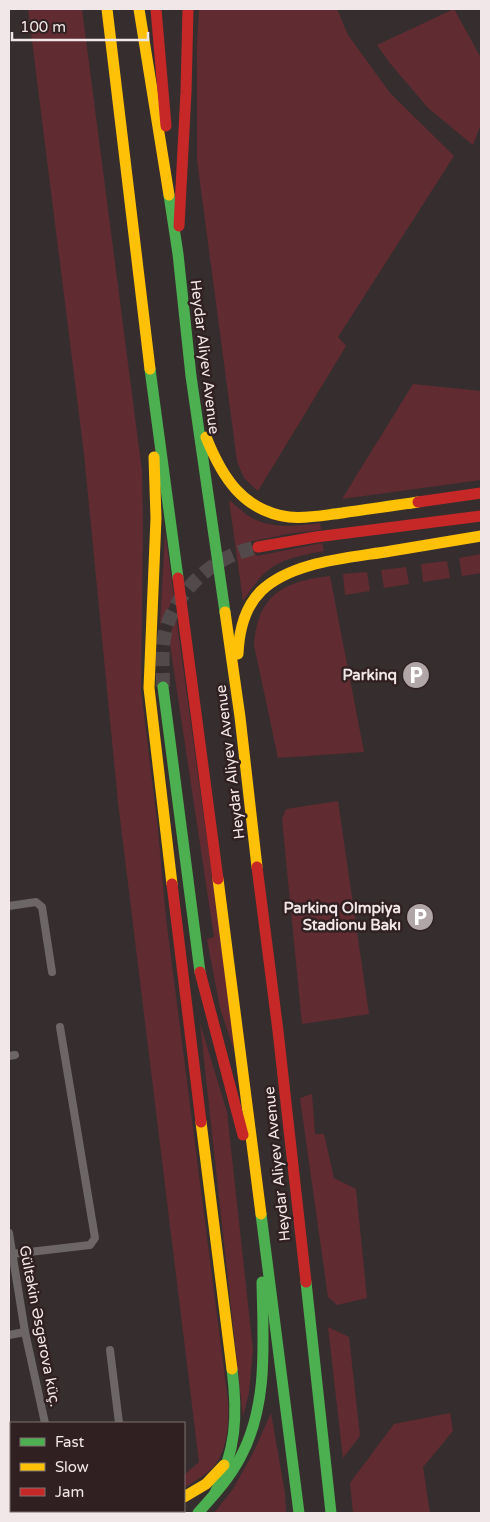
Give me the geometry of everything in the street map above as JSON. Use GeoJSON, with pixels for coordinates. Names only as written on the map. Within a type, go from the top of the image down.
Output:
{"type":"FeatureCollection","features":[{"type":"Feature","properties":{"kind":"highway","name":"Heydar Aliyev Avenue"},"geometry":{"type":"LineString","coordinates":[[107,9],[151,374],[299,1513]]}},
{"type":"Feature","properties":{"kind":"highway","name":"Heydar Aliyev Avenue"},"geometry":{"type":"LineString","coordinates":[[139,9],[178,254],[191,376],[240,717],[278,1031],[331,1513]]}},
{"type":"Feature","properties":{"kind":"highway"},"geometry":{"type":"LineString","coordinates":[[156,9],[178,254]]}},
{"type":"Feature","properties":{"kind":"highway"},"geometry":{"type":"LineString","coordinates":[[178,254],[188,9]]}},
{"type":"Feature","properties":{"kind":"highway"},"geometry":{"type":"LineString","coordinates":[[151,374],[156,518],[149,688],[212,1212],[234,1369],[236,1426],[231,1454],[223,1479],[215,1493]]}},
{"type":"Feature","properties":{"kind":"highway"},"geometry":{"type":"LineString","coordinates":[[191,376],[206,437],[218,467],[241,497],[267,512],[289,517],[312,517],[481,492]]}},
{"type":"Feature","properties":{"kind":"highway"},"geometry":{"type":"LineString","coordinates":[[258,547],[325,536],[481,516]]}},
{"type":"Feature","properties":{"kind":"highway"},"geometry":{"type":"LineString","coordinates":[[240,717],[238,636],[246,612],[258,595],[270,584],[295,571],[328,562],[481,536]]}},
{"type":"Feature","properties":{"kind":"highway"},"geometry":{"type":"LineString","coordinates":[[163,687],[199,968],[242,1133],[261,1217],[262,1367],[260,1395],[254,1427],[238,1463],[198,1513]]}},
{"type":"Feature","properties":{"kind":"highway"},"geometry":{"type":"LineString","coordinates":[[185,1496],[216,1476],[231,1454]]}},
{"type":"Feature","properties":{"kind":"street"},"geometry":{"type":"LineString","coordinates":[[9,906],[36,902],[42,907],[52,972]]}},
{"type":"Feature","properties":{"kind":"street"},"geometry":{"type":"LineString","coordinates":[[12,1254],[90,1245],[95,1238],[60,1027]]}},
{"type":"Feature","properties":{"kind":"street","name":"Gültəkin Əsgərova küç."},"geometry":{"type":"LineString","coordinates":[[9,1235],[25,1332],[44,1422]]}},
{"type":"Feature","properties":{"kind":"street"},"geometry":{"type":"LineString","coordinates":[[9,1335],[25,1332]]}},
{"type":"Feature","properties":{"kind":"street"},"geometry":{"type":"LineString","coordinates":[[110,1350],[119,1422]]}},
{"type":"Feature","properties":{"kind":"shaded area"},"geometry":{"type":"Polygon","coordinates":[[[28,9],[82,9],[142,471],[141,690],[158,830],[166,918],[228,1401],[227,1434],[223,1450],[215,1465],[208,1472],[185,1487],[185,1474],[199,1462],[118,802],[84,454],[28,9]]]}},
{"type":"Feature","properties":{"kind":"shaded area"},"geometry":{"type":"Polygon","coordinates":[[[199,9],[337,9],[348,35],[390,93],[454,156],[338,337],[346,346],[258,491],[244,478],[237,461],[197,160],[197,45],[199,9]]]}},
{"type":"Feature","properties":{"kind":"shaded area"},"geometry":{"type":"Polygon","coordinates":[[[454,9],[481,58],[481,124],[473,145],[428,108],[377,45],[454,9]]]}},
{"type":"Feature","properties":{"kind":"shaded area"},"geometry":{"type":"Polygon","coordinates":[[[413,384],[481,391],[481,480],[342,499],[413,384]]]}},
{"type":"Feature","properties":{"kind":"shaded area"},"geometry":{"type":"Polygon","coordinates":[[[229,500],[247,515],[264,523],[283,526],[320,523],[321,530],[287,534],[249,542],[257,556],[322,543],[324,551],[296,557],[271,568],[256,583],[243,601],[229,500]]]}},
{"type":"Feature","properties":{"kind":"shaded area"},"geometry":{"type":"Polygon","coordinates":[[[165,533],[174,597],[160,626],[165,533]]]}},
{"type":"Feature","properties":{"kind":"shaded area"},"geometry":{"type":"Polygon","coordinates":[[[481,554],[481,573],[462,576],[459,558],[481,554]]]}},
{"type":"Feature","properties":{"kind":"shaded area"},"geometry":{"type":"Polygon","coordinates":[[[447,561],[450,578],[423,582],[421,564],[447,561]]]}},
{"type":"Feature","properties":{"kind":"shaded area"},"geometry":{"type":"Polygon","coordinates":[[[406,567],[409,584],[384,588],[381,570],[406,567]]]}},
{"type":"Feature","properties":{"kind":"shaded area"},"geometry":{"type":"Polygon","coordinates":[[[367,572],[370,591],[345,595],[343,574],[367,572]]]}},
{"type":"Feature","properties":{"kind":"shaded area"},"geometry":{"type":"Polygon","coordinates":[[[330,576],[364,752],[278,758],[254,645],[256,628],[267,603],[276,594],[299,582],[330,576]]]}},
{"type":"Feature","properties":{"kind":"shaded area"},"geometry":{"type":"Polygon","coordinates":[[[176,617],[238,1062],[220,1008],[207,939],[214,937],[169,638],[176,617]]]}},
{"type":"Feature","properties":{"kind":"shaded area"},"geometry":{"type":"Polygon","coordinates":[[[338,801],[369,1014],[302,1024],[282,819],[286,809],[338,801]]]}},
{"type":"Feature","properties":{"kind":"shaded area"},"geometry":{"type":"Polygon","coordinates":[[[200,1023],[227,1112],[253,1350],[249,1392],[243,1417],[200,1023]]]}},
{"type":"Feature","properties":{"kind":"shaded area"},"geometry":{"type":"Polygon","coordinates":[[[312,1094],[315,1134],[324,1134],[334,1178],[356,1189],[367,1298],[337,1305],[328,1297],[300,1098],[312,1094]]]}},
{"type":"Feature","properties":{"kind":"shaded area"},"geometry":{"type":"Polygon","coordinates":[[[328,1327],[349,1337],[360,1436],[343,1458],[328,1327]]]}},
{"type":"Feature","properties":{"kind":"shaded area"},"geometry":{"type":"Polygon","coordinates":[[[271,1413],[285,1493],[286,1513],[214,1513],[233,1489],[254,1451],[271,1413]]]}},
{"type":"Feature","properties":{"kind":"shaded area"},"geometry":{"type":"Polygon","coordinates":[[[450,1413],[453,1431],[423,1467],[430,1513],[353,1513],[350,1483],[394,1424],[450,1413]]]}},
{"type":"Feature","properties":{"kind":"tunnel"},"geometry":{"type":"LineString","coordinates":[[163,687],[165,633],[169,620],[182,596],[201,575],[212,567],[235,554],[258,547]]}},
{"type":"Feature","properties":{"kind":"traffic: fast"},"geometry":{"type":"LineString","coordinates":[[169,195],[178,254],[191,376],[225,612]]}},
{"type":"Feature","properties":{"kind":"traffic: fast"},"geometry":{"type":"LineString","coordinates":[[150,369],[178,578]]}},
{"type":"Feature","properties":{"kind":"traffic: fast"},"geometry":{"type":"LineString","coordinates":[[163,687],[200,972]]}},
{"type":"Feature","properties":{"kind":"traffic: fast"},"geometry":{"type":"LineString","coordinates":[[261,1214],[299,1513]]}},
{"type":"Feature","properties":{"kind":"traffic: fast"},"geometry":{"type":"LineString","coordinates":[[198,1513],[236,1466],[249,1438],[256,1416],[260,1395],[263,1350],[262,1282]]}},
{"type":"Feature","properties":{"kind":"traffic: fast"},"geometry":{"type":"LineString","coordinates":[[306,1282],[331,1513]]}},
{"type":"Feature","properties":{"kind":"traffic: fast"},"geometry":{"type":"LineString","coordinates":[[215,1493],[227,1462],[234,1432],[235,1402],[232,1369]]}},
{"type":"Feature","properties":{"kind":"traffic: fast"},"geometry":{"type":"LineString","coordinates":[[127,1513],[131,1512]]}},
{"type":"Feature","properties":{"kind":"traffic: slow"},"geometry":{"type":"LineString","coordinates":[[107,9],[150,369]]}},
{"type":"Feature","properties":{"kind":"traffic: slow"},"geometry":{"type":"LineString","coordinates":[[139,9],[169,195]]}},
{"type":"Feature","properties":{"kind":"traffic: slow"},"geometry":{"type":"LineString","coordinates":[[206,437],[219,466],[236,490],[259,508],[273,513],[289,517],[309,517],[418,502]]}},
{"type":"Feature","properties":{"kind":"traffic: slow"},"geometry":{"type":"LineString","coordinates":[[154,457],[156,518],[149,688],[172,884]]}},
{"type":"Feature","properties":{"kind":"traffic: slow"},"geometry":{"type":"LineString","coordinates":[[238,654],[241,628],[250,605],[261,591],[289,573],[322,562],[481,536]]}},
{"type":"Feature","properties":{"kind":"traffic: slow"},"geometry":{"type":"LineString","coordinates":[[225,612],[240,717],[257,867]]}},
{"type":"Feature","properties":{"kind":"traffic: slow"},"geometry":{"type":"LineString","coordinates":[[218,879],[261,1214]]}},
{"type":"Feature","properties":{"kind":"traffic: slow"},"geometry":{"type":"LineString","coordinates":[[201,1122],[232,1369]]}},
{"type":"Feature","properties":{"kind":"traffic: slow"},"geometry":{"type":"LineString","coordinates":[[185,1496],[206,1484],[224,1465]]}},
{"type":"Feature","properties":{"kind":"traffic: jam"},"geometry":{"type":"LineString","coordinates":[[156,9],[166,126]]}},
{"type":"Feature","properties":{"kind":"traffic: jam"},"geometry":{"type":"LineString","coordinates":[[179,226],[188,9]]}},
{"type":"Feature","properties":{"kind":"traffic: jam"},"geometry":{"type":"LineString","coordinates":[[418,502],[481,493]]}},
{"type":"Feature","properties":{"kind":"traffic: jam"},"geometry":{"type":"LineString","coordinates":[[258,547],[316,537],[481,516]]}},
{"type":"Feature","properties":{"kind":"traffic: jam"},"geometry":{"type":"LineString","coordinates":[[178,578],[218,879]]}},
{"type":"Feature","properties":{"kind":"traffic: jam"},"geometry":{"type":"LineString","coordinates":[[257,867],[278,1031],[306,1282]]}},
{"type":"Feature","properties":{"kind":"traffic: jam"},"geometry":{"type":"LineString","coordinates":[[172,884],[201,1122]]}},
{"type":"Feature","properties":{"kind":"traffic: jam"},"geometry":{"type":"LineString","coordinates":[[200,972],[243,1135]]}},
{"type":"Feature","properties":{"kind":"place","name":"Parkinq"},"geometry":{"type":"Point","coordinates":[416,675]}},
{"type":"Feature","properties":{"kind":"place","name":"Parkinq Olmpiya Stadionu Bakı"},"geometry":{"type":"Point","coordinates":[420,917]}}]}
